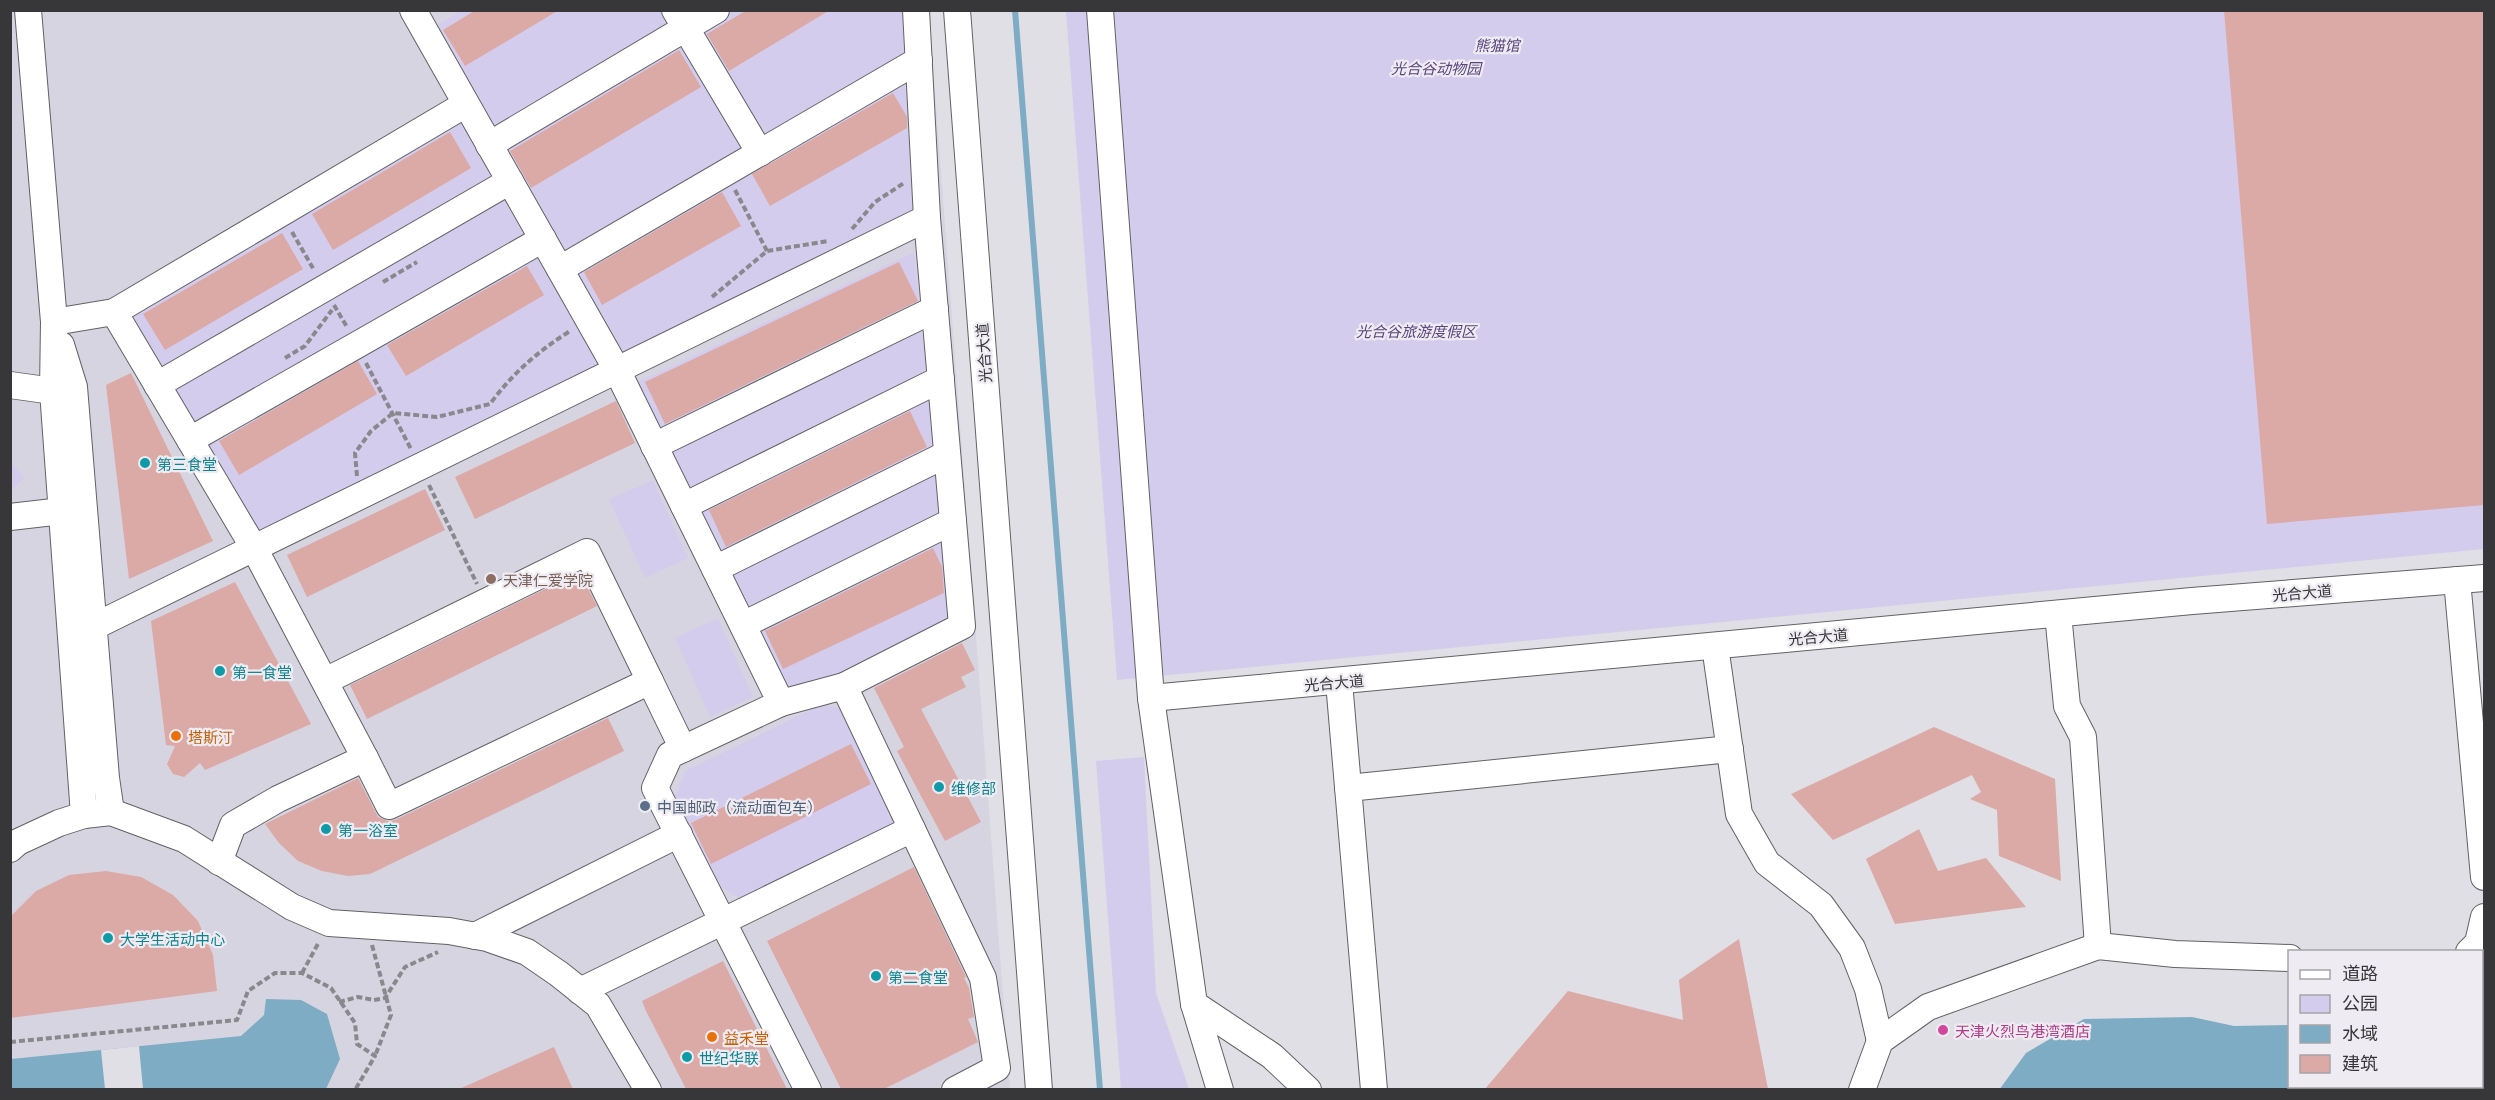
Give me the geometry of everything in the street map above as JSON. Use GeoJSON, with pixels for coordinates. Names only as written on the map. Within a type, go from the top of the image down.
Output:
{"type":"FeatureCollection","features":[{"type":"Feature","properties":{"kind":"street"},"geometry":{"type":"LineString","coordinates":[[28,10],[54,322],[53,391],[84,815]]}},
{"type":"Feature","properties":{"kind":"street"},"geometry":{"type":"LineString","coordinates":[[489,145],[680,19],[716,10]]}},
{"type":"Feature","properties":{"kind":"street"},"geometry":{"type":"LineString","coordinates":[[808,1089],[655,788],[670,755],[781,703],[844,686],[962,626],[927,218],[916,10]]}},
{"type":"Feature","properties":{"kind":"street","name":"光合大道"},"geometry":{"type":"LineString","coordinates":[[957,10],[1039,1089]]}},
{"type":"Feature","properties":{"kind":"street"},"geometry":{"type":"LineString","coordinates":[[1100,10],[1152,698],[1194,1004],[1220,1089]]}},
{"type":"Feature","properties":{"kind":"street"},"geometry":{"type":"LineString","coordinates":[[424,14],[466,104],[617,370],[781,703]]}},
{"type":"Feature","properties":{"kind":"street"},"geometry":{"type":"LineString","coordinates":[[680,19],[760,153]]}},
{"type":"Feature","properties":{"kind":"street"},"geometry":{"type":"LineString","coordinates":[[560,269],[919,60]]}},
{"type":"Feature","properties":{"kind":"street"},"geometry":{"type":"LineString","coordinates":[[54,322],[114,312],[466,104]]}},
{"type":"Feature","properties":{"kind":"street"},"geometry":{"type":"LineString","coordinates":[[157,385],[335,298],[510,181]]}},
{"type":"Feature","properties":{"kind":"street"},"geometry":{"type":"LineString","coordinates":[[93,627],[927,218]]}},
{"type":"Feature","properties":{"kind":"street"},"geometry":{"type":"LineString","coordinates":[[190,440],[543,238]]}},
{"type":"Feature","properties":{"kind":"street"},"geometry":{"type":"LineString","coordinates":[[654,446],[935,309]]}},
{"type":"Feature","properties":{"kind":"street"},"geometry":{"type":"LineString","coordinates":[[114,312],[254,548],[389,806],[650,681]]}},
{"type":"Feature","properties":{"kind":"street"},"geometry":{"type":"LineString","coordinates":[[54,322],[74,387],[106,778],[111,812]]}},
{"type":"Feature","properties":{"kind":"street"},"geometry":{"type":"LineString","coordinates":[[684,506],[940,379]]}},
{"type":"Feature","properties":{"kind":"street"},"geometry":{"type":"LineString","coordinates":[[10,385],[53,391]]}},
{"type":"Feature","properties":{"kind":"street"},"geometry":{"type":"LineString","coordinates":[[715,569],[947,454]]}},
{"type":"Feature","properties":{"kind":"street"},"geometry":{"type":"LineString","coordinates":[[10,517],[62,512]]}},
{"type":"Feature","properties":{"kind":"street"},"geometry":{"type":"LineString","coordinates":[[742,625],[953,521]]}},
{"type":"Feature","properties":{"kind":"street"},"geometry":{"type":"LineString","coordinates":[[325,681],[587,552],[683,749]]}},
{"type":"Feature","properties":{"kind":"street","name":"光合大道"},"geometry":{"type":"LineString","coordinates":[[1152,698],[2058,614],[2484,578]]}},
{"type":"Feature","properties":{"kind":"street"},"geometry":{"type":"LineString","coordinates":[[2457,580],[2484,877]]}},
{"type":"Feature","properties":{"kind":"street"},"geometry":{"type":"LineString","coordinates":[[2058,614],[2067,706],[2083,736],[2098,946]]}},
{"type":"Feature","properties":{"kind":"street"},"geometry":{"type":"LineString","coordinates":[[1715,646],[1739,814],[1767,863],[1821,905],[1852,948],[1868,989],[1880,1041],[1862,1089]]}},
{"type":"Feature","properties":{"kind":"street"},"geometry":{"type":"LineString","coordinates":[[1339,682],[1374,1089]]}},
{"type":"Feature","properties":{"kind":"street"},"geometry":{"type":"LineString","coordinates":[[844,686],[983,978],[998,1079],[955,1089]]}},
{"type":"Feature","properties":{"kind":"street"},"geometry":{"type":"LineString","coordinates":[[1348,788],[1730,749]]}},
{"type":"Feature","properties":{"kind":"street"},"geometry":{"type":"LineString","coordinates":[[219,862],[233,825],[278,799],[365,758]]}},
{"type":"Feature","properties":{"kind":"street"},"geometry":{"type":"LineString","coordinates":[[10,849],[18,842],[59,823],[84,815],[111,812],[184,839],[291,907],[329,923],[449,931],[475,936],[527,952],[598,1005],[648,1089]]}},
{"type":"Feature","properties":{"kind":"street"},"geometry":{"type":"LineString","coordinates":[[580,991],[912,829]]}},
{"type":"Feature","properties":{"kind":"street"},"geometry":{"type":"LineString","coordinates":[[475,936],[678,834]]}},
{"type":"Feature","properties":{"kind":"street"},"geometry":{"type":"LineString","coordinates":[[2470,950],[2478,943],[2484,917]]}},
{"type":"Feature","properties":{"kind":"street"},"geometry":{"type":"LineString","coordinates":[[1880,1041],[1928,1007],[2098,946],[2175,954],[2288,958]]}},
{"type":"Feature","properties":{"kind":"street"},"geometry":{"type":"LineString","coordinates":[[1194,1004],[1272,1056],[1308,1089]]}},
{"type":"Feature","properties":{"kind":"path"},"geometry":{"type":"LineString","coordinates":[[846,237],[875,202],[924,169]]}},
{"type":"Feature","properties":{"kind":"path"},"geometry":{"type":"LineString","coordinates":[[726,174],[767,251]]}},
{"type":"Feature","properties":{"kind":"path"},"geometry":{"type":"LineString","coordinates":[[281,214],[335,298],[486,602]]}},
{"type":"Feature","properties":{"kind":"path"},"geometry":{"type":"LineString","coordinates":[[705,327],[712,297],[767,251],[836,239]]}},
{"type":"Feature","properties":{"kind":"path"},"geometry":{"type":"LineString","coordinates":[[376,286],[425,257]]}},
{"type":"Feature","properties":{"kind":"path"},"geometry":{"type":"LineString","coordinates":[[278,363],[305,346],[335,298]]}},
{"type":"Feature","properties":{"kind":"path"},"geometry":{"type":"LineString","coordinates":[[360,496],[355,453],[371,431],[393,413],[437,417],[490,404],[506,382],[542,348],[588,319]]}},
{"type":"Feature","properties":{"kind":"path"},"geometry":{"type":"LineString","coordinates":[[302,973],[329,923]]}},
{"type":"Feature","properties":{"kind":"path"},"geometry":{"type":"LineString","coordinates":[[355,1089],[375,1056],[392,1015],[385,998],[367,925]]}},
{"type":"Feature","properties":{"kind":"path"},"geometry":{"type":"LineString","coordinates":[[339,1002],[358,998],[374,1000],[385,998],[405,967],[445,949]]}},
{"type":"Feature","properties":{"kind":"path"},"geometry":{"type":"LineString","coordinates":[[10,1042],[237,1020],[248,992],[275,973],[302,973],[331,987],[355,1023],[357,1044],[375,1056]]}},
{"type":"Feature","properties":{"kind":"shaded area","name":"天津仁爱学院"},"geometry":{"type":"Polygon","coordinates":[[[10,11],[929,11],[1010,1089],[11,1089],[10,11]]]}},
{"type":"Feature","properties":{"kind":"green space"},"geometry":{"type":"Polygon","coordinates":[[[461,11],[905,11],[918,209],[257,533],[130,312],[483,105],[436,26],[461,11]]]}},
{"type":"Feature","properties":{"kind":"green space","name":"光合谷旅游度假区"},"geometry":{"type":"Polygon","coordinates":[[[1066,11],[2484,11],[2484,549],[1117,680],[1066,11]]]}},
{"type":"Feature","properties":{"kind":"green space"},"geometry":{"type":"Polygon","coordinates":[[[914,252],[953,623],[841,681],[785,689],[634,384],[914,252]]]}},
{"type":"Feature","properties":{"kind":"green space"},"geometry":{"type":"Polygon","coordinates":[[[10,461],[25,478],[11,490],[10,490],[10,461]]]}},
{"type":"Feature","properties":{"kind":"green space"},"geometry":{"type":"Polygon","coordinates":[[[653,480],[688,558],[645,578],[609,499],[653,480]]]}},
{"type":"Feature","properties":{"kind":"green space"},"geometry":{"type":"Polygon","coordinates":[[[718,618],[753,697],[710,717],[675,638],[718,618]]]}},
{"type":"Feature","properties":{"kind":"green space"},"geometry":{"type":"Polygon","coordinates":[[[823,704],[840,708],[899,823],[743,901],[720,886],[674,801],[685,771],[823,704]]]}},
{"type":"Feature","properties":{"kind":"green space"},"geometry":{"type":"Polygon","coordinates":[[[1144,757],[1156,993],[1189,1089],[1121,1089],[1096,761],[1144,757]]]}},
{"type":"Feature","properties":{"kind":"water"},"geometry":{"type":"Polygon","coordinates":[[[266,999],[301,1000],[327,1014],[340,1059],[326,1089],[11,1090],[11,1059],[241,1036],[264,1015],[266,999]]]}},
{"type":"Feature","properties":{"kind":"water"},"geometry":{"type":"Polygon","coordinates":[[[2192,1017],[2234,1026],[2288,1025],[2288,1088],[2481,1088],[2484,1090],[1999,1090],[2026,1053],[2084,1019],[2192,1017]]]}},
{"type":"Feature","properties":{"kind":"pier"},"geometry":{"type":"Polygon","coordinates":[[[139,1046],[143,1089],[105,1089],[101,1050],[139,1046]]]}},
{"type":"Feature","properties":{"kind":"building"},"geometry":{"type":"Polygon","coordinates":[[[476,10],[559,10],[465,66],[443,30],[476,10]]]}},
{"type":"Feature","properties":{"kind":"building"},"geometry":{"type":"Polygon","coordinates":[[[747,10],[830,10],[729,71],[707,34],[747,10]]]}},
{"type":"Feature","properties":{"kind":"building"},"geometry":{"type":"Polygon","coordinates":[[[2224,10],[2484,10],[2484,505],[2267,524],[2224,10]]]}},
{"type":"Feature","properties":{"kind":"building"},"geometry":{"type":"Polygon","coordinates":[[[679,50],[701,87],[531,188],[510,151],[679,50]]]}},
{"type":"Feature","properties":{"kind":"building"},"geometry":{"type":"Polygon","coordinates":[[[893,93],[907,117],[907,128],[770,206],[752,174],[893,93]]]}},
{"type":"Feature","properties":{"kind":"building"},"geometry":{"type":"Polygon","coordinates":[[[450,132],[471,168],[333,250],[312,214],[450,132]]]}},
{"type":"Feature","properties":{"kind":"building"},"geometry":{"type":"Polygon","coordinates":[[[722,192],[741,226],[602,305],[584,272],[722,192]]]}},
{"type":"Feature","properties":{"kind":"building"},"geometry":{"type":"Polygon","coordinates":[[[282,233],[303,269],[165,350],[143,314],[282,233]]]}},
{"type":"Feature","properties":{"kind":"building"},"geometry":{"type":"Polygon","coordinates":[[[899,262],[918,301],[665,424],[645,382],[899,262]]]}},
{"type":"Feature","properties":{"kind":"building"},"geometry":{"type":"Polygon","coordinates":[[[527,266],[544,295],[406,376],[387,345],[527,266]]]}},
{"type":"Feature","properties":{"kind":"building"},"geometry":{"type":"Polygon","coordinates":[[[358,361],[377,394],[239,475],[219,441],[358,361]]]}},
{"type":"Feature","properties":{"kind":"building","name":"第三食堂"},"geometry":{"type":"Polygon","coordinates":[[[131,373],[213,541],[129,579],[106,385],[131,373]]]}},
{"type":"Feature","properties":{"kind":"building"},"geometry":{"type":"Polygon","coordinates":[[[616,401],[635,443],[475,519],[455,477],[616,401]]]}},
{"type":"Feature","properties":{"kind":"building"},"geometry":{"type":"Polygon","coordinates":[[[910,411],[927,447],[726,547],[709,510],[910,411]]]}},
{"type":"Feature","properties":{"kind":"building"},"geometry":{"type":"Polygon","coordinates":[[[425,489],[445,530],[307,597],[287,555],[425,489]]]}},
{"type":"Feature","properties":{"kind":"building"},"geometry":{"type":"Polygon","coordinates":[[[933,548],[942,567],[944,593],[783,669],[765,631],[933,548]]]}},
{"type":"Feature","properties":{"kind":"building"},"geometry":{"type":"Polygon","coordinates":[[[580,572],[597,606],[367,719],[350,685],[580,572]]]}},
{"type":"Feature","properties":{"kind":"building","name":"第一食堂"},"geometry":{"type":"Polygon","coordinates":[[[235,582],[311,724],[205,770],[200,763],[184,777],[173,774],[167,764],[175,746],[166,745],[151,621],[235,582]]]}},
{"type":"Feature","properties":{"kind":"building"},"geometry":{"type":"Polygon","coordinates":[[[962,643],[975,670],[961,677],[966,687],[921,709],[981,822],[945,841],[897,751],[904,747],[874,688],[962,643]]]}},
{"type":"Feature","properties":{"kind":"building"},"geometry":{"type":"Polygon","coordinates":[[[608,718],[624,751],[370,874],[348,876],[322,871],[298,861],[279,843],[265,824],[358,778],[378,817],[387,821],[395,820],[608,718]]]}},
{"type":"Feature","properties":{"kind":"building"},"geometry":{"type":"Polygon","coordinates":[[[1934,727],[2055,779],[2061,881],[1999,856],[1997,810],[1970,799],[1981,792],[1972,775],[1833,840],[1791,794],[1934,727]]]}},
{"type":"Feature","properties":{"kind":"building"},"geometry":{"type":"Polygon","coordinates":[[[851,744],[871,784],[711,864],[691,823],[851,744]]]}},
{"type":"Feature","properties":{"kind":"building"},"geometry":{"type":"Polygon","coordinates":[[[1919,829],[1938,871],[1986,858],[2026,907],[1895,924],[1866,859],[1919,829]]]}},
{"type":"Feature","properties":{"kind":"building","name":"第二食堂"},"geometry":{"type":"Polygon","coordinates":[[[914,867],[966,977],[964,978],[969,988],[974,1017],[968,1019],[978,1042],[884,1089],[841,1089],[767,941],[914,867]]]}},
{"type":"Feature","properties":{"kind":"building","name":"大学生活动中心"},"geometry":{"type":"Polygon","coordinates":[[[106,871],[141,877],[173,895],[198,921],[213,955],[217,991],[10,1018],[10,917],[36,891],[69,875],[106,871]]]}},
{"type":"Feature","properties":{"kind":"building"},"geometry":{"type":"Polygon","coordinates":[[[1739,939],[1768,1089],[1485,1089],[1568,991],[1683,1020],[1679,980],[1739,939]]]}},
{"type":"Feature","properties":{"kind":"building"},"geometry":{"type":"Polygon","coordinates":[[[723,961],[787,1089],[686,1089],[646,1011],[642,1001],[723,961]]]}},
{"type":"Feature","properties":{"kind":"building"},"geometry":{"type":"Polygon","coordinates":[[[554,1047],[573,1089],[459,1089],[554,1047]]]}},
{"type":"Feature","properties":{"kind":"waterway"},"geometry":{"type":"LineString","coordinates":[[1015,10],[1100,1090]]}},
{"type":"Feature","properties":{"kind":"place","name":"第三食堂"},"geometry":{"type":"Point","coordinates":[145,463]}},
{"type":"Feature","properties":{"kind":"place","name":"天津仁爱学院"},"geometry":{"type":"Point","coordinates":[491,579]}},
{"type":"Feature","properties":{"kind":"place","name":"第一食堂"},"geometry":{"type":"Point","coordinates":[220,671]}},
{"type":"Feature","properties":{"kind":"place","name":"塔斯汀"},"geometry":{"type":"Point","coordinates":[176,736]}},
{"type":"Feature","properties":{"kind":"place","name":"维修部"},"geometry":{"type":"Point","coordinates":[939,787]}},
{"type":"Feature","properties":{"kind":"place","name":"中国邮政（流动面包车）"},"geometry":{"type":"Point","coordinates":[645,806]}},
{"type":"Feature","properties":{"kind":"place","name":"第一浴室"},"geometry":{"type":"Point","coordinates":[326,829]}},
{"type":"Feature","properties":{"kind":"place","name":"大学生活动中心"},"geometry":{"type":"Point","coordinates":[108,938]}},
{"type":"Feature","properties":{"kind":"place","name":"第二食堂"},"geometry":{"type":"Point","coordinates":[876,976]}},
{"type":"Feature","properties":{"kind":"place","name":"天津火烈鸟港湾酒店"},"geometry":{"type":"Point","coordinates":[1943,1030]}},
{"type":"Feature","properties":{"kind":"place","name":"益禾堂"},"geometry":{"type":"Point","coordinates":[712,1037]}},
{"type":"Feature","properties":{"kind":"place","name":"世纪华联"},"geometry":{"type":"Point","coordinates":[687,1057]}},
{"type":"Feature","properties":{"kind":"park label","name":"熊猫馆"},"geometry":{"type":"Point","coordinates":[1497,44]}},
{"type":"Feature","properties":{"kind":"park label","name":"光合谷动物园"},"geometry":{"type":"Point","coordinates":[1436,67]}}]}
